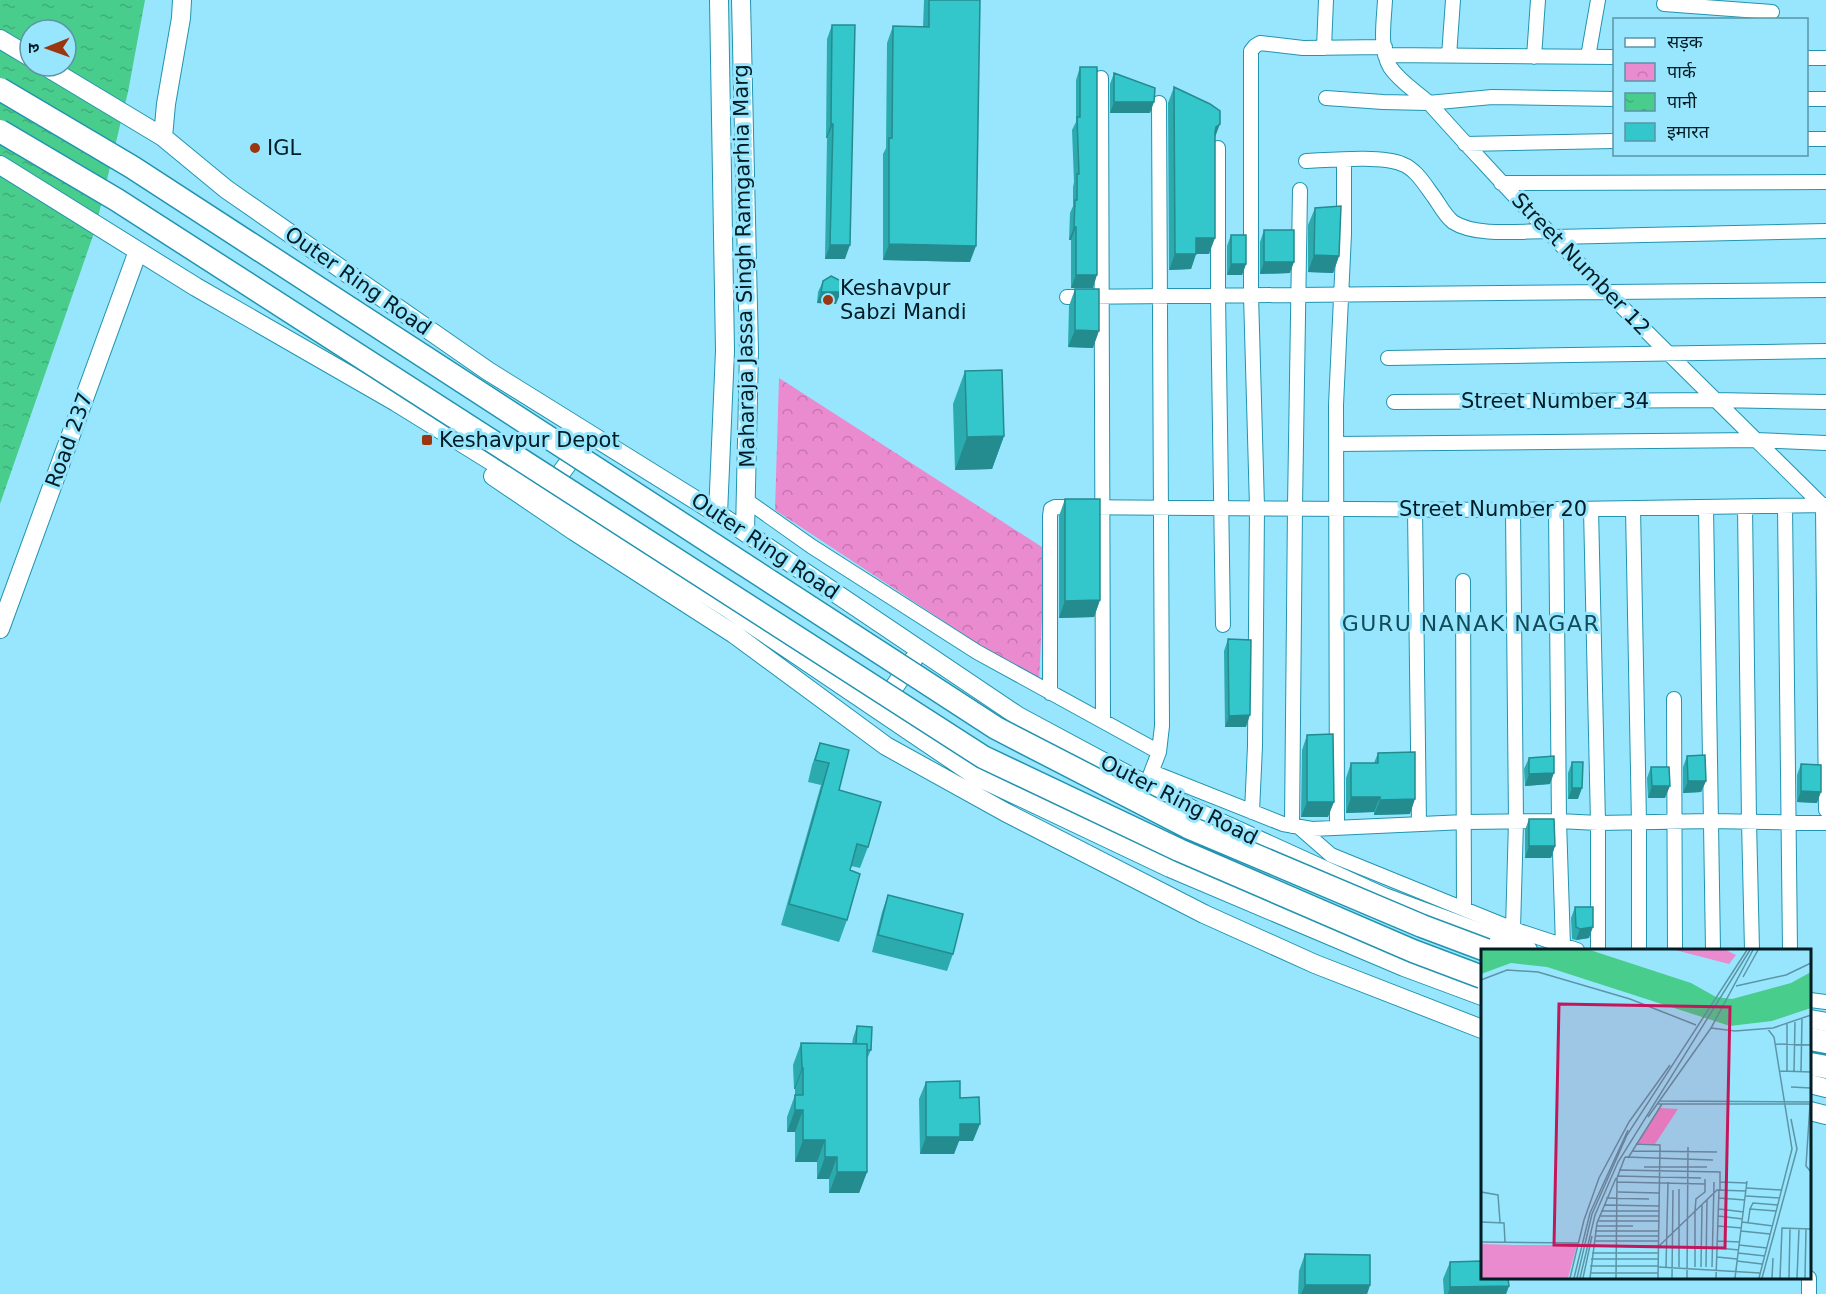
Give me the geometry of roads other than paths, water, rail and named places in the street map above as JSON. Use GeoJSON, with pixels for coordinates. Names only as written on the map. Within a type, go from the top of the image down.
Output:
{"type":"FeatureCollection","features":[{"type":"Feature","properties":{"kind":"main road","name":"Outer Ring Road"},"geometry":{"type":"LineString","coordinates":[[0,90],[132,167],[996,728],[1188,827],[1481,949]]}},
{"type":"Feature","properties":{"kind":"main road","name":"Outer Ring Road"},"geometry":{"type":"LineString","coordinates":[[0,131],[117,200],[983,758],[1179,850],[1413,951],[1481,977]]}},
{"type":"Feature","properties":{"kind":"main road"},"geometry":{"type":"LineString","coordinates":[[1811,1039],[1826,1042]]}},
{"type":"Feature","properties":{"kind":"main road"},"geometry":{"type":"LineString","coordinates":[[1811,1064],[1826,1067]]}},
{"type":"Feature","properties":{"kind":"street"},"geometry":{"type":"LineString","coordinates":[[163,137],[166,104],[182,18],[182,0]]}},
{"type":"Feature","properties":{"kind":"street","name":"Maharaja Jassa Singh Ramgarhia Marg"},"geometry":{"type":"LineString","coordinates":[[718,514],[725,351],[719,0]]}},
{"type":"Feature","properties":{"kind":"street","name":"Maharaja Jassa Singh Ramgarhia Marg"},"geometry":{"type":"LineString","coordinates":[[741,0],[749,351],[745,532]]}},
{"type":"Feature","properties":{"kind":"street"},"geometry":{"type":"LineString","coordinates":[[1324,48],[1326,0]]}},
{"type":"Feature","properties":{"kind":"street"},"geometry":{"type":"LineString","coordinates":[[1385,0],[1385,51]]}},
{"type":"Feature","properties":{"kind":"street"},"geometry":{"type":"LineString","coordinates":[[1449,56],[1453,0]]}},
{"type":"Feature","properties":{"kind":"street"},"geometry":{"type":"LineString","coordinates":[[1534,57],[1538,0]]}},
{"type":"Feature","properties":{"kind":"street"},"geometry":{"type":"LineString","coordinates":[[1588,57],[1598,0]]}},
{"type":"Feature","properties":{"kind":"street"},"geometry":{"type":"LineString","coordinates":[[1663,18],[1664,2],[1772,10]]}},
{"type":"Feature","properties":{"kind":"street"},"geometry":{"type":"LineString","coordinates":[[0,39],[18,50]]}},
{"type":"Feature","properties":{"kind":"street"},"geometry":{"type":"LineString","coordinates":[[1252,812],[1255,746],[1257,507],[1251,295],[1251,51],[1260,42],[1292,47],[1449,56],[1613,57]]}},
{"type":"Feature","properties":{"kind":"street","name":"Street Number 12"},"geometry":{"type":"LineString","coordinates":[[1385,51],[1391,67],[1403,81],[1428,103],[1605,291],[1825,506]]}},
{"type":"Feature","properties":{"kind":"street"},"geometry":{"type":"LineString","coordinates":[[1808,58],[1826,58]]}},
{"type":"Feature","properties":{"kind":"street","name":"Outer Ring Road"},"geometry":{"type":"LineString","coordinates":[[65,78],[163,137],[226,189],[488,371],[718,514],[1018,716],[1149,779],[1195,812],[1384,897],[1523,949]]}},
{"type":"Feature","properties":{"kind":"street"},"geometry":{"type":"LineString","coordinates":[[1101,78],[1103,720]]}},
{"type":"Feature","properties":{"kind":"street"},"geometry":{"type":"LineString","coordinates":[[1326,98],[1428,103],[1492,97],[1613,99]]}},
{"type":"Feature","properties":{"kind":"street"},"geometry":{"type":"LineString","coordinates":[[1808,99],[1826,99]]}},
{"type":"Feature","properties":{"kind":"street"},"geometry":{"type":"LineString","coordinates":[[1159,103],[1162,726],[1160,752],[1149,779],[1296,827],[1325,830],[1516,821],[1598,824],[1710,821],[1826,823]]}},
{"type":"Feature","properties":{"kind":"street"},"geometry":{"type":"LineString","coordinates":[[1808,139],[1826,139]]}},
{"type":"Feature","properties":{"kind":"street"},"geometry":{"type":"LineString","coordinates":[[1466,144],[1613,141]]}},
{"type":"Feature","properties":{"kind":"street"},"geometry":{"type":"LineString","coordinates":[[1218,148],[1223,625]]}},
{"type":"Feature","properties":{"kind":"street"},"geometry":{"type":"LineString","coordinates":[[1337,828],[1336,405],[1344,234],[1344,160]]}},
{"type":"Feature","properties":{"kind":"street"},"geometry":{"type":"LineString","coordinates":[[1306,161],[1383,160],[1403,164],[1420,179],[1451,220],[1469,229],[1551,234],[1826,231]]}},
{"type":"Feature","properties":{"kind":"street"},"geometry":{"type":"LineString","coordinates":[[0,165],[196,287],[396,402],[726,607],[976,776],[1170,868],[1404,967],[1481,996]]}},
{"type":"Feature","properties":{"kind":"street"},"geometry":{"type":"LineString","coordinates":[[1501,183],[1826,182]]}},
{"type":"Feature","properties":{"kind":"street"},"geometry":{"type":"LineString","coordinates":[[1296,827],[1294,507],[1300,190]]}},
{"type":"Feature","properties":{"kind":"street","name":"Road 237"},"geometry":{"type":"LineString","coordinates":[[0,629],[138,251]]}},
{"type":"Feature","properties":{"kind":"street"},"geometry":{"type":"LineString","coordinates":[[1067,297],[1826,290]]}},
{"type":"Feature","properties":{"kind":"street"},"geometry":{"type":"LineString","coordinates":[[725,351],[749,351]]}},
{"type":"Feature","properties":{"kind":"street"},"geometry":{"type":"LineString","coordinates":[[1388,358],[1826,351]]}},
{"type":"Feature","properties":{"kind":"street","name":"Street Number 34"},"geometry":{"type":"LineString","coordinates":[[1394,402],[1716,400],[1826,402]]}},
{"type":"Feature","properties":{"kind":"street"},"geometry":{"type":"LineString","coordinates":[[396,402],[409,418],[574,531],[734,634],[886,747],[1005,812],[1204,914],[1315,964],[1481,1029]]}},
{"type":"Feature","properties":{"kind":"street"},"geometry":{"type":"LineString","coordinates":[[546,495],[588,434]]}},
{"type":"Feature","properties":{"kind":"street"},"geometry":{"type":"LineString","coordinates":[[1336,444],[1756,440],[1826,443]]}},
{"type":"Feature","properties":{"kind":"street"},"geometry":{"type":"LineString","coordinates":[[746,500],[811,546],[977,652],[1160,752]]}},
{"type":"Feature","properties":{"kind":"street"},"geometry":{"type":"LineString","coordinates":[[1785,506],[1790,949]]}},
{"type":"Feature","properties":{"kind":"street"},"geometry":{"type":"LineString","coordinates":[[1825,506],[1826,810]]}},
{"type":"Feature","properties":{"kind":"street","name":"Street Number 20"},"geometry":{"type":"LineString","coordinates":[[1050,693],[1050,516],[1051,509],[1055,507],[1556,510],[1825,506]]}},
{"type":"Feature","properties":{"kind":"street"},"geometry":{"type":"LineString","coordinates":[[1706,507],[1713,949]]}},
{"type":"Feature","properties":{"kind":"street"},"geometry":{"type":"LineString","coordinates":[[1745,507],[1752,949]]}},
{"type":"Feature","properties":{"kind":"street"},"geometry":{"type":"LineString","coordinates":[[1633,508],[1639,949]]}},
{"type":"Feature","properties":{"kind":"street"},"geometry":{"type":"LineString","coordinates":[[1415,509],[1419,824]]}},
{"type":"Feature","properties":{"kind":"street"},"geometry":{"type":"LineString","coordinates":[[1591,509],[1598,824],[1598,949]]}},
{"type":"Feature","properties":{"kind":"street"},"geometry":{"type":"LineString","coordinates":[[1513,510],[1516,821],[1513,929]]}},
{"type":"Feature","properties":{"kind":"street"},"geometry":{"type":"LineString","coordinates":[[1556,510],[1559,821],[1563,946]]}},
{"type":"Feature","properties":{"kind":"street"},"geometry":{"type":"LineString","coordinates":[[1463,582],[1464,909]]}},
{"type":"Feature","properties":{"kind":"street"},"geometry":{"type":"LineString","coordinates":[[879,710],[920,650]]}},
{"type":"Feature","properties":{"kind":"street"},"geometry":{"type":"LineString","coordinates":[[1674,699],[1675,949]]}},
{"type":"Feature","properties":{"kind":"street"},"geometry":{"type":"LineString","coordinates":[[1296,827],[1331,855],[1513,929],[1571,949]]}},
{"type":"Feature","properties":{"kind":"street"},"geometry":{"type":"LineString","coordinates":[[1811,1000],[1826,1002]]}},
{"type":"Feature","properties":{"kind":"street"},"geometry":{"type":"LineString","coordinates":[[1811,1019],[1826,1022]]}},
{"type":"Feature","properties":{"kind":"street"},"geometry":{"type":"LineString","coordinates":[[1811,1084],[1826,1088]]}},
{"type":"Feature","properties":{"kind":"street"},"geometry":{"type":"LineString","coordinates":[[1811,1111],[1826,1115]]}},
{"type":"Feature","properties":{"kind":"water"},"geometry":{"type":"Polygon","coordinates":[[[0,0],[145,0],[128,92],[95,230],[0,504],[0,0]]]}},
{"type":"Feature","properties":{"kind":"place","name":"IGL"},"geometry":{"type":"Point","coordinates":[255,148]}},
{"type":"Feature","properties":{"kind":"place","name":"Keshavpur Sabzi Mandi"},"geometry":{"type":"Point","coordinates":[828,300]}},
{"type":"Feature","properties":{"kind":"place","name":"Keshavpur Depot"},"geometry":{"type":"Point","coordinates":[427,440]}},
{"type":"Feature","properties":{"kind":"district","name":"GURU NANAK NAGAR"},"geometry":{"type":"Point","coordinates":[1471,623]}}]}
